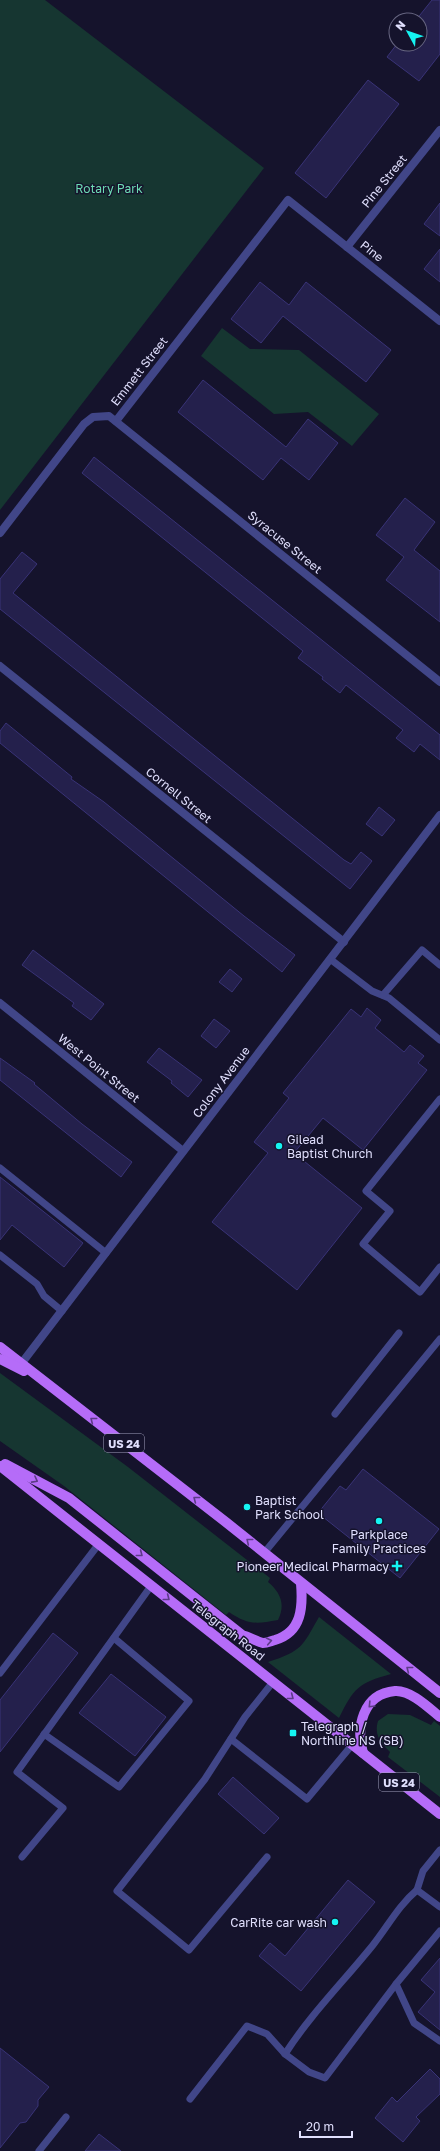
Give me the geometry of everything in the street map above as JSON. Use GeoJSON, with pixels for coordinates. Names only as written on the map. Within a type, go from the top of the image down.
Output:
{"type":"FeatureCollection","features":[{"type":"Feature","properties":{"kind":"main road","name":"US 24"},"geometry":{"type":"LineString","coordinates":[[0,1347],[264,1553],[440,1693]]}},
{"type":"Feature","properties":{"kind":"main road"},"geometry":{"type":"LineString","coordinates":[[0,1359],[43,1381]]}},
{"type":"Feature","properties":{"kind":"main road"},"geometry":{"type":"LineString","coordinates":[[0,1462],[69,1498],[242,1635],[264,1643],[281,1638],[290,1632],[297,1624],[301,1614],[303,1601],[301,1583]]}},
{"type":"Feature","properties":{"kind":"main road","name":"Telegraph Road"},"geometry":{"type":"LineString","coordinates":[[0,1466],[440,1814]]}},
{"type":"Feature","properties":{"kind":"main road"},"geometry":{"type":"LineString","coordinates":[[363,1753],[359,1740],[363,1714],[369,1704],[379,1697],[395,1691],[421,1702],[440,1717]]}},
{"type":"Feature","properties":{"kind":"street","name":"Pine Street"},"geometry":{"type":"LineString","coordinates":[[347,247],[440,130]]}},
{"type":"Feature","properties":{"kind":"street","name":"Pine"},"geometry":{"type":"LineString","coordinates":[[288,200],[440,320]]}},
{"type":"Feature","properties":{"kind":"street","name":"Emmett Street"},"geometry":{"type":"LineString","coordinates":[[0,533],[84,424],[93,417],[103,415],[109,416],[116,421],[288,200]]}},
{"type":"Feature","properties":{"kind":"street","name":"Syracuse Street"},"geometry":{"type":"LineString","coordinates":[[116,421],[440,682]]}},
{"type":"Feature","properties":{"kind":"street","name":"Cornell Street"},"geometry":{"type":"LineString","coordinates":[[0,666],[344,942]]}},
{"type":"Feature","properties":{"kind":"street","name":"Colony Avenue"},"geometry":{"type":"LineString","coordinates":[[21,1364],[440,815]]}},
{"type":"Feature","properties":{"kind":"street","name":"West Point Street"},"geometry":{"type":"LineString","coordinates":[[0,1003],[183,1151]]}},
{"type":"Feature","properties":{"kind":"lane"},"geometry":{"type":"LineString","coordinates":[[383,996],[422,950],[440,965]]}},
{"type":"Feature","properties":{"kind":"lane"},"geometry":{"type":"LineString","coordinates":[[330,959],[372,991],[383,996],[440,1040]]}},
{"type":"Feature","properties":{"kind":"lane"},"geometry":{"type":"LineString","coordinates":[[440,1099],[366,1191],[390,1211],[363,1244],[420,1292],[440,1267]]}},
{"type":"Feature","properties":{"kind":"lane"},"geometry":{"type":"LineString","coordinates":[[0,1168],[106,1253]]}},
{"type":"Feature","properties":{"kind":"lane"},"geometry":{"type":"LineString","coordinates":[[0,1254],[37,1284],[44,1296],[62,1311]]}},
{"type":"Feature","properties":{"kind":"lane"},"geometry":{"type":"LineString","coordinates":[[335,1414],[399,1333]]}},
{"type":"Feature","properties":{"kind":"lane"},"geometry":{"type":"LineString","coordinates":[[264,1553],[440,1340]]}},
{"type":"Feature","properties":{"kind":"lane"},"geometry":{"type":"LineString","coordinates":[[0,1673],[98,1545]]}},
{"type":"Feature","properties":{"kind":"lane"},"geometry":{"type":"LineString","coordinates":[[22,1857],[63,1808],[17,1772],[151,1586]]}},
{"type":"Feature","properties":{"kind":"lane"},"geometry":{"type":"LineString","coordinates":[[44,1734],[119,1787],[189,1701],[114,1638]]}},
{"type":"Feature","properties":{"kind":"lane"},"geometry":{"type":"LineString","coordinates":[[267,1857],[189,1950],[117,1891],[204,1779],[245,1717],[273,1682]]}},
{"type":"Feature","properties":{"kind":"lane"},"geometry":{"type":"LineString","coordinates":[[231,1739],[307,1799],[352,1745]]}},
{"type":"Feature","properties":{"kind":"lane"},"geometry":{"type":"LineString","coordinates":[[284,2054],[299,2032],[374,1944],[409,1897],[418,1890],[423,1871],[440,1850]]}},
{"type":"Feature","properties":{"kind":"lane"},"geometry":{"type":"LineString","coordinates":[[418,1890],[440,1907]]}},
{"type":"Feature","properties":{"kind":"lane"},"geometry":{"type":"LineString","coordinates":[[190,2099],[247,2026],[267,2034],[284,2054],[309,2072],[325,2078],[396,1984],[440,1931]]}},
{"type":"Feature","properties":{"kind":"lane"},"geometry":{"type":"LineString","coordinates":[[396,1984],[414,2023],[440,2040]]}},
{"type":"Feature","properties":{"kind":"lane"},"geometry":{"type":"LineString","coordinates":[[39,2151],[66,2117]]}},
{"type":"Feature","properties":{"kind":"green space","name":"Rotary Park"},"geometry":{"type":"Polygon","coordinates":[[[0,0],[45,0],[264,168],[0,510],[0,0]]]}},
{"type":"Feature","properties":{"kind":"green space"},"geometry":{"type":"Polygon","coordinates":[[[222,328],[250,349],[299,350],[379,414],[352,446],[308,412],[274,414],[201,356],[222,328]]]}},
{"type":"Feature","properties":{"kind":"green space"},"geometry":{"type":"Polygon","coordinates":[[[0,1373],[128,1467],[270,1578],[268,1582],[279,1594],[282,1604],[282,1609],[278,1620],[258,1623],[247,1621],[229,1612],[226,1615],[64,1486],[0,1441],[0,1373]]]}},
{"type":"Feature","properties":{"kind":"green space"},"geometry":{"type":"Polygon","coordinates":[[[319,1617],[391,1674],[371,1680],[358,1688],[353,1693],[339,1718],[268,1662],[288,1655],[300,1647],[319,1617]]]}},
{"type":"Feature","properties":{"kind":"green space"},"geometry":{"type":"Polygon","coordinates":[[[388,1714],[410,1715],[431,1725],[434,1721],[440,1726],[440,1797],[388,1757],[390,1752],[383,1745],[377,1734],[377,1726],[378,1721],[388,1714]]]}},
{"type":"Feature","properties":{"kind":"building"},"geometry":{"type":"Polygon","coordinates":[[[432,0],[440,0],[440,54],[419,81],[387,57],[391,52],[428,52],[428,12],[422,12],[432,0]]]}},
{"type":"Feature","properties":{"kind":"building"},"geometry":{"type":"Polygon","coordinates":[[[368,80],[399,104],[326,198],[295,173],[368,80]]]}},
{"type":"Feature","properties":{"kind":"building"},"geometry":{"type":"Polygon","coordinates":[[[440,203],[440,236],[424,224],[440,203]]]}},
{"type":"Feature","properties":{"kind":"building"},"geometry":{"type":"Polygon","coordinates":[[[440,249],[440,282],[424,269],[440,249]]]}},
{"type":"Feature","properties":{"kind":"building"},"geometry":{"type":"Polygon","coordinates":[[[260,282],[289,305],[306,282],[391,350],[366,382],[283,316],[261,343],[231,319],[260,282]]]}},
{"type":"Feature","properties":{"kind":"building"},"geometry":{"type":"Polygon","coordinates":[[[203,380],[286,447],[308,419],[338,443],[309,480],[281,458],[263,480],[178,412],[203,380]]]}},
{"type":"Feature","properties":{"kind":"building"},"geometry":{"type":"Polygon","coordinates":[[[94,457],[440,735],[440,760],[420,744],[414,752],[396,738],[403,730],[346,685],[340,693],[322,679],[323,677],[298,658],[303,651],[82,473],[94,457]]]}},
{"type":"Feature","properties":{"kind":"building"},"geometry":{"type":"Polygon","coordinates":[[[405,498],[435,522],[414,550],[440,571],[440,622],[386,580],[404,557],[376,535],[405,498]]]}},
{"type":"Feature","properties":{"kind":"building"},"geometry":{"type":"Polygon","coordinates":[[[22,552],[37,564],[13,593],[344,860],[351,864],[361,852],[372,861],[350,889],[0,609],[0,579],[22,552]]]}},
{"type":"Feature","properties":{"kind":"building"},"geometry":{"type":"Polygon","coordinates":[[[6,723],[72,777],[71,779],[104,802],[244,916],[295,955],[282,972],[0,743],[0,731],[6,723]]]}},
{"type":"Feature","properties":{"kind":"building"},"geometry":{"type":"Polygon","coordinates":[[[379,807],[395,820],[382,836],[366,824],[379,807]]]}},
{"type":"Feature","properties":{"kind":"building"},"geometry":{"type":"Polygon","coordinates":[[[33,950],[104,1004],[91,1020],[72,1006],[74,1003],[22,965],[33,950]]]}},
{"type":"Feature","properties":{"kind":"building"},"geometry":{"type":"Polygon","coordinates":[[[230,969],[242,979],[232,992],[219,982],[230,969]]]}},
{"type":"Feature","properties":{"kind":"building","name":"Gilead Baptist Church"},"geometry":{"type":"Polygon","coordinates":[[[367,1008],[381,1020],[375,1028],[404,1052],[410,1045],[424,1056],[418,1063],[427,1070],[363,1150],[323,1118],[294,1153],[362,1208],[297,1290],[212,1222],[268,1153],[254,1142],[289,1098],[283,1093],[351,1009],[361,1017],[367,1008]]]}},
{"type":"Feature","properties":{"kind":"building"},"geometry":{"type":"Polygon","coordinates":[[[214,1019],[230,1031],[216,1048],[201,1036],[214,1019]]]}},
{"type":"Feature","properties":{"kind":"building"},"geometry":{"type":"Polygon","coordinates":[[[159,1048],[202,1080],[188,1097],[171,1083],[172,1081],[147,1062],[159,1048]]]}},
{"type":"Feature","properties":{"kind":"building"},"geometry":{"type":"Polygon","coordinates":[[[0,1058],[35,1083],[34,1084],[82,1124],[132,1162],[121,1177],[0,1080],[0,1058]]]}},
{"type":"Feature","properties":{"kind":"building"},"geometry":{"type":"Polygon","coordinates":[[[0,1177],[83,1243],[64,1267],[12,1225],[0,1240],[0,1177]]]}},
{"type":"Feature","properties":{"kind":"building","name":"Parkplace Family Practices"},"geometry":{"type":"Polygon","coordinates":[[[363,1469],[439,1529],[400,1578],[318,1513],[340,1486],[346,1490],[363,1469]]]}},
{"type":"Feature","properties":{"kind":"building"},"geometry":{"type":"Polygon","coordinates":[[[53,1633],[78,1653],[0,1752],[0,1700],[53,1633]]]}},
{"type":"Feature","properties":{"kind":"building"},"geometry":{"type":"Polygon","coordinates":[[[111,1674],[166,1717],[135,1756],[79,1713],[111,1674]]]}},
{"type":"Feature","properties":{"kind":"building"},"geometry":{"type":"Polygon","coordinates":[[[233,1777],[279,1818],[264,1834],[218,1794],[233,1777]]]}},
{"type":"Feature","properties":{"kind":"building","name":"CarRite car wash"},"geometry":{"type":"Polygon","coordinates":[[[348,1880],[375,1902],[301,1991],[259,1956],[270,1943],[285,1956],[348,1880]]]}},
{"type":"Feature","properties":{"kind":"building"},"geometry":{"type":"Polygon","coordinates":[[[440,1958],[440,2030],[418,2012],[435,1992],[421,1980],[440,1958]]]}},
{"type":"Feature","properties":{"kind":"building"},"geometry":{"type":"Polygon","coordinates":[[[0,2048],[49,2087],[38,2100],[38,2106],[26,2122],[20,2123],[0,2148],[0,2048]]]}},
{"type":"Feature","properties":{"kind":"building"},"geometry":{"type":"Polygon","coordinates":[[[430,2069],[440,2079],[440,2094],[416,2117],[420,2121],[403,2142],[375,2118],[392,2097],[397,2102],[430,2069]]]}},
{"type":"Feature","properties":{"kind":"building"},"geometry":{"type":"Polygon","coordinates":[[[99,2134],[121,2151],[85,2151],[99,2134]]]}},
{"type":"Feature","properties":{"kind":"place","name":"Gilead Baptist Church"},"geometry":{"type":"Point","coordinates":[279,1146]}},
{"type":"Feature","properties":{"kind":"place","name":"Baptist Park School"},"geometry":{"type":"Point","coordinates":[247,1507]}},
{"type":"Feature","properties":{"kind":"place","name":"Parkplace Family Practices"},"geometry":{"type":"Point","coordinates":[379,1521]}},
{"type":"Feature","properties":{"kind":"place","name":"Pioneer Medical Pharmacy"},"geometry":{"type":"Point","coordinates":[397,1566]}},
{"type":"Feature","properties":{"kind":"place","name":"Telegraph / Northline NS (SB)"},"geometry":{"type":"Point","coordinates":[293,1733]}},
{"type":"Feature","properties":{"kind":"place","name":"CarRite car wash"},"geometry":{"type":"Point","coordinates":[335,1922]}}]}
